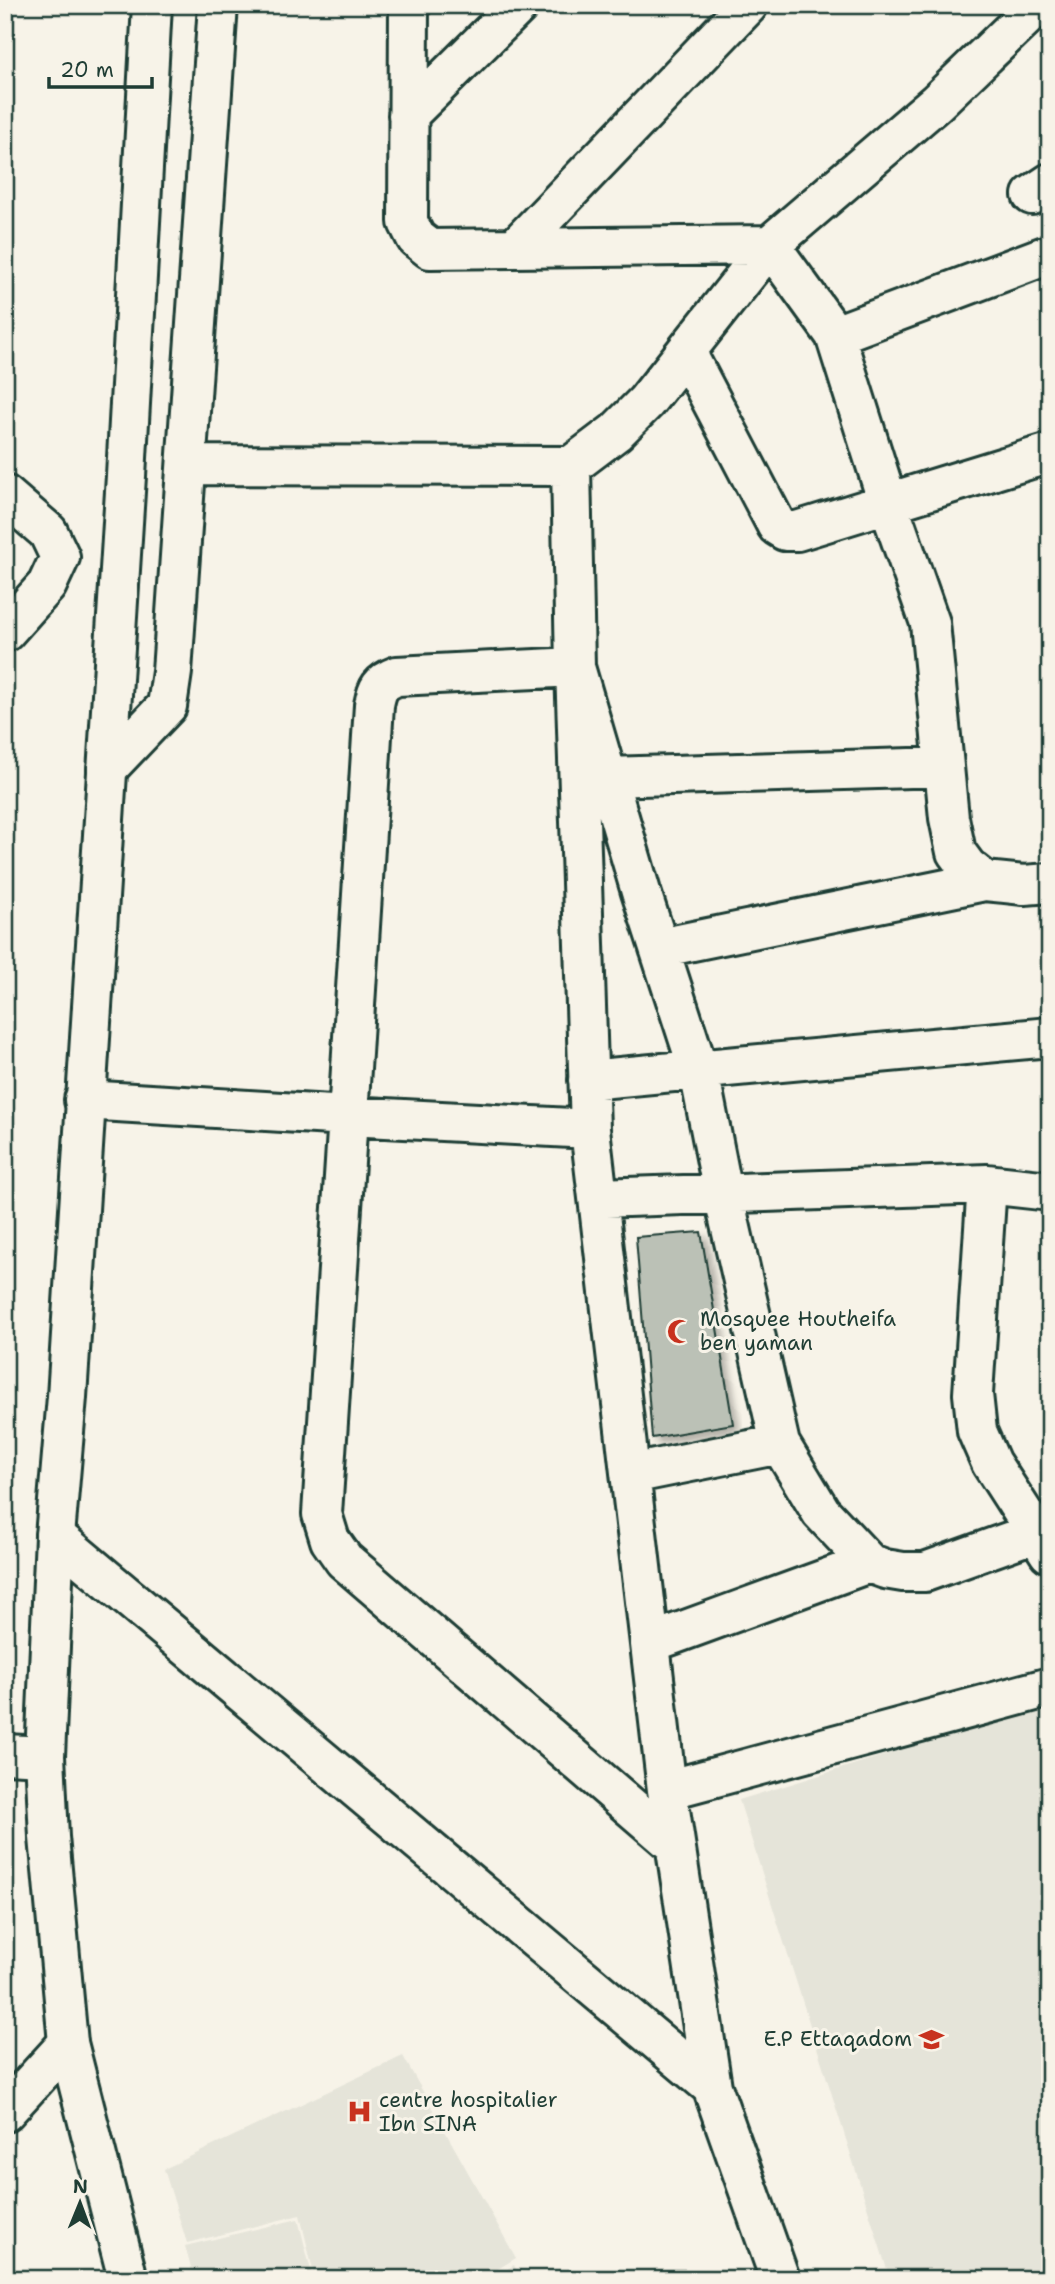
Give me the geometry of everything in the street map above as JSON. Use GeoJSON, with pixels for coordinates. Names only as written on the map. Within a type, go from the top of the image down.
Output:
{"type":"FeatureCollection","features":[{"type":"Feature","properties":{"kind":"street"},"geometry":{"type":"LineString","coordinates":[[128,2279],[68,2043],[49,1837],[45,1756],[55,1536],[67,1397],[126,476],[152,5]]}},
{"type":"Feature","properties":{"kind":"street"},"geometry":{"type":"LineString","coordinates":[[107,769],[167,706],[172,672],[218,5]]}},
{"type":"Feature","properties":{"kind":"street"},"geometry":{"type":"LineString","coordinates":[[409,5],[408,222],[416,238],[430,249],[770,245]]}},
{"type":"Feature","properties":{"kind":"street"},"geometry":{"type":"LineString","coordinates":[[408,115],[519,5]]}},
{"type":"Feature","properties":{"kind":"street"},"geometry":{"type":"LineString","coordinates":[[515,248],[748,5]]}},
{"type":"Feature","properties":{"kind":"street"},"geometry":{"type":"LineString","coordinates":[[188,465],[571,466],[616,432],[646,402],[770,245],[936,103],[1038,5]]}},
{"type":"Feature","properties":{"kind":"street"},"geometry":{"type":"LineString","coordinates":[[770,245],[835,335],[887,503],[930,623],[948,818],[957,852],[967,867],[985,881]]}},
{"type":"Feature","properties":{"kind":"street"},"geometry":{"type":"LineString","coordinates":[[835,335],[1050,254]]}},
{"type":"Feature","properties":{"kind":"street"},"geometry":{"type":"LineString","coordinates":[[686,352],[777,526],[785,531],[797,531],[1050,453]]}},
{"type":"Feature","properties":{"kind":"street"},"geometry":{"type":"LineString","coordinates":[[571,466],[590,1129],[667,1790],[712,2087],[780,2279]]}},
{"type":"Feature","properties":{"kind":"street"},"geometry":{"type":"LineString","coordinates":[[5,495],[48,532],[60,558],[47,585],[5,632]]}},
{"type":"Feature","properties":{"kind":"street"},"geometry":{"type":"LineString","coordinates":[[575,667],[659,948],[699,1071],[723,1193],[780,1444],[821,1512],[869,1563],[886,1569],[903,1573],[925,1572],[1043,1543],[991,1463],[977,1431],[972,1394],[987,1184]]}},
{"type":"Feature","properties":{"kind":"street"},"geometry":{"type":"LineString","coordinates":[[575,667],[397,676],[383,680],[377,690],[322,1514],[330,1540],[344,1560],[675,1845]]}},
{"type":"Feature","properties":{"kind":"street"},"geometry":{"type":"LineString","coordinates":[[607,777],[944,767]]}},
{"type":"Feature","properties":{"kind":"street"},"geometry":{"type":"LineString","coordinates":[[659,948],[985,881],[1024,885],[1050,883]]}},
{"type":"Feature","properties":{"kind":"street"},"geometry":{"type":"LineString","coordinates":[[588,1080],[1050,1037]]}},
{"type":"Feature","properties":{"kind":"street"},"geometry":{"type":"LineString","coordinates":[[84,1100],[590,1129]]}},
{"type":"Feature","properties":{"kind":"street"},"geometry":{"type":"LineString","coordinates":[[599,1198],[987,1184],[1050,1191]]}},
{"type":"Feature","properties":{"kind":"street"},"geometry":{"type":"LineString","coordinates":[[631,1474],[780,1444]]}},
{"type":"Feature","properties":{"kind":"street"},"geometry":{"type":"LineString","coordinates":[[55,1536],[712,2087]]}},
{"type":"Feature","properties":{"kind":"street"},"geometry":{"type":"LineString","coordinates":[[650,1643],[869,1563]]}},
{"type":"Feature","properties":{"kind":"street"},"geometry":{"type":"LineString","coordinates":[[667,1790],[1050,1687]]}},
{"type":"Feature","properties":{"kind":"street"},"geometry":{"type":"LineString","coordinates":[[5,1754],[45,1756]]}},
{"type":"Feature","properties":{"kind":"street"},"geometry":{"type":"LineString","coordinates":[[5,2112],[68,2043]]}},
{"type":"Feature","properties":{"kind":"shaded area","name":"E.P Ettaqadom"},"geometry":{"type":"Polygon","coordinates":[[[1050,1704],[1050,2279],[890,2279],[739,1800],[1050,1704]]]}},
{"type":"Feature","properties":{"kind":"shaded area","name":"centre hospitalier Ibn SINA"},"geometry":{"type":"Polygon","coordinates":[[[403,2056],[516,2258],[481,2279],[315,2279],[300,2215],[187,2243],[164,2169],[403,2056]]]}},
{"type":"Feature","properties":{"kind":"shaded area"},"geometry":{"type":"Polygon","coordinates":[[[298,2219],[313,2279],[194,2279],[185,2246],[298,2219]]]}},
{"type":"Feature","properties":{"kind":"shaded area"},"geometry":{"type":"Polygon","coordinates":[[[514,2265],[521,2279],[490,2279],[514,2265]]]}},
{"type":"Feature","properties":{"kind":"building","name":"Mosquee Houtheifa ben yaman"},"geometry":{"type":"Polygon","coordinates":[[[701,1232],[733,1424],[652,1438],[636,1237],[701,1232]]]}},
{"type":"Feature","properties":{"kind":"place","name":"Mosquee Houtheifa ben yaman"},"geometry":{"type":"Point","coordinates":[680,1331]}},
{"type":"Feature","properties":{"kind":"place","name":"E.P Ettaqadom"},"geometry":{"type":"Point","coordinates":[932,2039]}},
{"type":"Feature","properties":{"kind":"place","name":"centre hospitalier Ibn SINA"},"geometry":{"type":"Point","coordinates":[359,2112]}}]}
